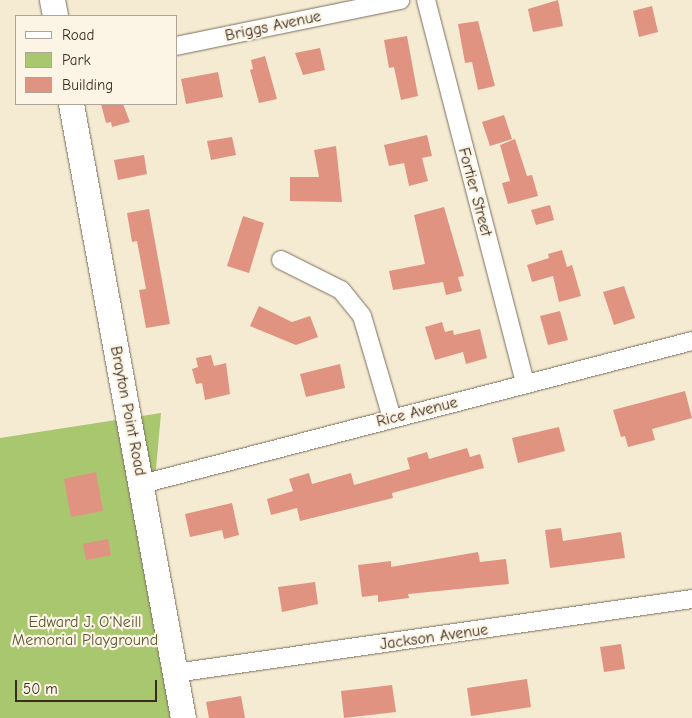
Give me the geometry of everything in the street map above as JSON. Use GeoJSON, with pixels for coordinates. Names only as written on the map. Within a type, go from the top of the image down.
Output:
{"type":"FeatureCollection","features":[{"type":"Feature","properties":{"kind":"street"},"geometry":{"type":"LineString","coordinates":[[52,0],[56,15]]}},
{"type":"Feature","properties":{"kind":"street","name":"Briggs Avenue"},"geometry":{"type":"LineString","coordinates":[[178,46],[400,0]]}},
{"type":"Feature","properties":{"kind":"street","name":"Fortier Street"},"geometry":{"type":"LineString","coordinates":[[426,0],[525,384]]}},
{"type":"Feature","properties":{"kind":"street","name":"Brayton Point Road"},"geometry":{"type":"LineString","coordinates":[[72,105],[183,718]]}},
{"type":"Feature","properties":{"kind":"street"},"geometry":{"type":"LineString","coordinates":[[281,260],[341,290],[362,316],[392,418]]}},
{"type":"Feature","properties":{"kind":"street","name":"Rice Avenue"},"geometry":{"type":"LineString","coordinates":[[142,484],[692,341]]}},
{"type":"Feature","properties":{"kind":"street","name":"Jackson Avenue"},"geometry":{"type":"LineString","coordinates":[[175,673],[692,599]]}},
{"type":"Feature","properties":{"kind":"green space","name":"Edward J. O'Neill Memorial Playground"},"geometry":{"type":"Polygon","coordinates":[[[161,413],[149,548],[179,718],[0,718],[0,438],[161,413]]]}},
{"type":"Feature","properties":{"kind":"building"},"geometry":{"type":"Polygon","coordinates":[[[558,0],[563,26],[533,32],[528,9],[558,0]]]}},
{"type":"Feature","properties":{"kind":"building"},"geometry":{"type":"Polygon","coordinates":[[[652,6],[658,32],[639,37],[633,11],[652,6]]]}},
{"type":"Feature","properties":{"kind":"building"},"geometry":{"type":"Polygon","coordinates":[[[478,21],[495,86],[478,90],[472,62],[465,63],[458,24],[478,21]]]}},
{"type":"Feature","properties":{"kind":"building"},"geometry":{"type":"Polygon","coordinates":[[[407,36],[418,96],[401,100],[394,67],[389,68],[384,40],[407,36]]]}},
{"type":"Feature","properties":{"kind":"building"},"geometry":{"type":"Polygon","coordinates":[[[320,48],[325,70],[303,75],[295,53],[320,48]]]}},
{"type":"Feature","properties":{"kind":"building"},"geometry":{"type":"Polygon","coordinates":[[[265,56],[277,99],[259,103],[250,70],[253,69],[251,60],[265,56]]]}},
{"type":"Feature","properties":{"kind":"building"},"geometry":{"type":"Polygon","coordinates":[[[218,72],[223,97],[186,104],[181,79],[218,72]]]}},
{"type":"Feature","properties":{"kind":"building"},"geometry":{"type":"Polygon","coordinates":[[[101,105],[123,105],[130,122],[112,127],[111,122],[106,123],[101,105]]]}},
{"type":"Feature","properties":{"kind":"building"},"geometry":{"type":"Polygon","coordinates":[[[504,115],[512,139],[490,146],[482,122],[504,115]]]}},
{"type":"Feature","properties":{"kind":"building"},"geometry":{"type":"Polygon","coordinates":[[[427,135],[432,156],[422,158],[428,181],[409,186],[404,163],[389,166],[384,145],[427,135]]]}},
{"type":"Feature","properties":{"kind":"building"},"geometry":{"type":"Polygon","coordinates":[[[232,137],[236,155],[211,160],[207,141],[232,137]]]}},
{"type":"Feature","properties":{"kind":"building"},"geometry":{"type":"Polygon","coordinates":[[[515,139],[527,176],[532,175],[538,196],[508,204],[502,183],[510,181],[500,145],[515,139]]]}},
{"type":"Feature","properties":{"kind":"building"},"geometry":{"type":"Polygon","coordinates":[[[336,146],[342,202],[290,201],[290,177],[319,177],[314,150],[336,146]]]}},
{"type":"Feature","properties":{"kind":"building"},"geometry":{"type":"Polygon","coordinates":[[[144,155],[147,174],[118,180],[114,160],[144,155]]]}},
{"type":"Feature","properties":{"kind":"building"},"geometry":{"type":"Polygon","coordinates":[[[550,205],[554,220],[536,225],[531,210],[550,205]]]}},
{"type":"Feature","properties":{"kind":"building"},"geometry":{"type":"Polygon","coordinates":[[[444,207],[464,276],[458,277],[462,291],[446,295],[443,282],[393,290],[389,271],[425,264],[414,215],[444,207]]]}},
{"type":"Feature","properties":{"kind":"building"},"geometry":{"type":"Polygon","coordinates":[[[149,209],[170,324],[146,328],[139,290],[146,289],[137,241],[132,242],[127,213],[149,209]]]}},
{"type":"Feature","properties":{"kind":"building"},"geometry":{"type":"Polygon","coordinates":[[[243,216],[264,223],[249,273],[227,266],[243,216]]]}},
{"type":"Feature","properties":{"kind":"building"},"geometry":{"type":"Polygon","coordinates":[[[562,250],[567,267],[572,265],[581,296],[559,302],[553,276],[532,282],[527,265],[549,258],[548,254],[562,250]]]}},
{"type":"Feature","properties":{"kind":"building"},"geometry":{"type":"Polygon","coordinates":[[[624,286],[635,318],[614,325],[603,292],[624,286]]]}},
{"type":"Feature","properties":{"kind":"building"},"geometry":{"type":"Polygon","coordinates":[[[259,306],[292,322],[310,316],[318,337],[296,345],[250,326],[259,306]]]}},
{"type":"Feature","properties":{"kind":"building"},"geometry":{"type":"Polygon","coordinates":[[[560,311],[568,340],[548,345],[540,316],[560,311]]]}},
{"type":"Feature","properties":{"kind":"building"},"geometry":{"type":"Polygon","coordinates":[[[442,322],[445,332],[453,330],[454,335],[480,329],[487,358],[466,364],[463,352],[435,360],[425,327],[442,322]]]}},
{"type":"Feature","properties":{"kind":"building"},"geometry":{"type":"Polygon","coordinates":[[[211,355],[214,366],[226,363],[230,394],[205,400],[202,383],[196,384],[192,369],[198,367],[196,358],[211,355]]]}},
{"type":"Feature","properties":{"kind":"building"},"geometry":{"type":"Polygon","coordinates":[[[340,364],[345,388],[306,397],[300,374],[340,364]]]}},
{"type":"Feature","properties":{"kind":"building"},"geometry":{"type":"Polygon","coordinates":[[[685,391],[692,418],[652,429],[655,440],[628,447],[625,436],[621,437],[613,410],[685,391]]]}},
{"type":"Feature","properties":{"kind":"building"},"geometry":{"type":"Polygon","coordinates":[[[559,427],[565,451],[518,463],[512,438],[559,427]]]}},
{"type":"Feature","properties":{"kind":"building"},"geometry":{"type":"Polygon","coordinates":[[[467,448],[470,457],[480,454],[484,468],[392,493],[393,498],[300,521],[297,508],[271,515],[267,499],[293,491],[289,479],[309,473],[312,484],[351,473],[354,485],[410,469],[407,458],[427,452],[429,459],[467,448]]]}},
{"type":"Feature","properties":{"kind":"building"},"geometry":{"type":"Polygon","coordinates":[[[96,472],[103,511],[71,517],[64,479],[96,472]]]}},
{"type":"Feature","properties":{"kind":"building"},"geometry":{"type":"Polygon","coordinates":[[[232,503],[239,535],[224,539],[222,530],[190,537],[185,514],[232,503]]]}},
{"type":"Feature","properties":{"kind":"building"},"geometry":{"type":"Polygon","coordinates":[[[561,528],[563,541],[621,532],[625,558],[550,568],[545,530],[561,528]]]}},
{"type":"Feature","properties":{"kind":"building"},"geometry":{"type":"Polygon","coordinates":[[[108,539],[111,555],[86,560],[83,544],[108,539]]]}},
{"type":"Feature","properties":{"kind":"building"},"geometry":{"type":"Polygon","coordinates":[[[478,552],[480,562],[506,559],[509,584],[408,594],[409,598],[378,602],[378,595],[362,597],[358,565],[391,561],[391,567],[478,552]]]}},
{"type":"Feature","properties":{"kind":"building"},"geometry":{"type":"Polygon","coordinates":[[[315,582],[318,604],[282,612],[278,587],[315,582]]]}},
{"type":"Feature","properties":{"kind":"building"},"geometry":{"type":"Polygon","coordinates":[[[621,644],[625,669],[604,672],[600,647],[621,644]]]}},
{"type":"Feature","properties":{"kind":"building"},"geometry":{"type":"Polygon","coordinates":[[[527,679],[531,707],[471,716],[467,688],[527,679]]]}},
{"type":"Feature","properties":{"kind":"building"},"geometry":{"type":"Polygon","coordinates":[[[392,685],[396,712],[344,718],[341,691],[392,685]]]}},
{"type":"Feature","properties":{"kind":"building"},"geometry":{"type":"Polygon","coordinates":[[[241,696],[245,718],[209,718],[206,702],[241,696]]]}}]}
